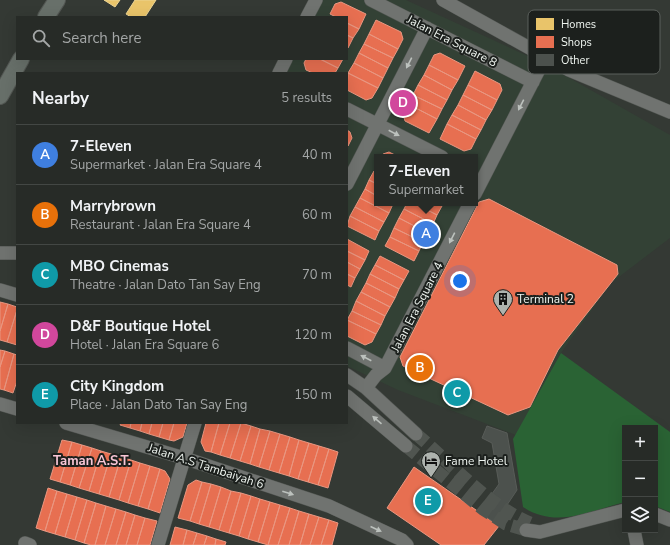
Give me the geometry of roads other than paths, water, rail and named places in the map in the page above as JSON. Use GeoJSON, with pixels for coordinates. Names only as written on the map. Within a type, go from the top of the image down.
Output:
{"type":"FeatureCollection","features":[{"type":"Feature","properties":{"kind":"main road"},"geometry":{"type":"LineString","coordinates":[[47,16],[57,0]]}},
{"type":"Feature","properties":{"kind":"main road"},"geometry":{"type":"LineString","coordinates":[[0,96],[20,60]]}},
{"type":"Feature","properties":{"kind":"street"},"geometry":{"type":"LineString","coordinates":[[308,16],[316,0]]}},
{"type":"Feature","properties":{"kind":"street","name":"Jalan Era Square 8"},"geometry":{"type":"LineString","coordinates":[[371,0],[532,82]]}},
{"type":"Feature","properties":{"kind":"street"},"geometry":{"type":"LineString","coordinates":[[442,0],[528,48]]}},
{"type":"Feature","properties":{"kind":"street"},"geometry":{"type":"LineString","coordinates":[[348,182],[427,28]]}},
{"type":"Feature","properties":{"kind":"street"},"geometry":{"type":"LineString","coordinates":[[279,72],[285,60]]}},
{"type":"Feature","properties":{"kind":"street"},"geometry":{"type":"LineString","coordinates":[[479,176],[536,74]]}},
{"type":"Feature","properties":{"kind":"street"},"geometry":{"type":"LineString","coordinates":[[579,74],[670,112]]}},
{"type":"Feature","properties":{"kind":"street"},"geometry":{"type":"LineString","coordinates":[[348,109],[436,154]]}},
{"type":"Feature","properties":{"kind":"street","name":"Jalan Era Square 4"},"geometry":{"type":"LineString","coordinates":[[366,388],[376,375],[385,368],[468,206]]}},
{"type":"Feature","properties":{"kind":"street"},"geometry":{"type":"LineString","coordinates":[[0,252],[16,253]]}},
{"type":"Feature","properties":{"kind":"street"},"geometry":{"type":"LineString","coordinates":[[0,290],[16,295]]}},
{"type":"Feature","properties":{"kind":"street"},"geometry":{"type":"LineString","coordinates":[[348,349],[385,368]]}},
{"type":"Feature","properties":{"kind":"street"},"geometry":{"type":"LineString","coordinates":[[348,376],[366,388],[416,434]]}},
{"type":"Feature","properties":{"kind":"street"},"geometry":{"type":"LineString","coordinates":[[348,397],[406,446]]}},
{"type":"Feature","properties":{"kind":"street"},"geometry":{"type":"LineString","coordinates":[[0,404],[16,409]]}},
{"type":"Feature","properties":{"kind":"street","name":"Jalan A.S Tambaiyah 6"},"geometry":{"type":"LineString","coordinates":[[69,424],[184,458],[329,506],[402,540],[408,545]]}},
{"type":"Feature","properties":{"kind":"street"},"geometry":{"type":"LineString","coordinates":[[158,545],[195,424]]}},
{"type":"Feature","properties":{"kind":"street"},"geometry":{"type":"LineString","coordinates":[[528,526],[540,532],[622,511]]}},
{"type":"Feature","properties":{"kind":"street"},"geometry":{"type":"LineString","coordinates":[[658,515],[670,520]]}},
{"type":"Feature","properties":{"kind":"street"},"geometry":{"type":"LineString","coordinates":[[634,533],[636,545]]}},
{"type":"Feature","properties":{"kind":"tunnel"},"geometry":{"type":"LineString","coordinates":[[416,434],[470,483],[499,506],[530,523]]}},
{"type":"Feature","properties":{"kind":"tunnel"},"geometry":{"type":"LineString","coordinates":[[406,446],[483,509],[506,524],[526,530]]}},
{"type":"Feature","properties":{"kind":"place","name":"D&F Boutique Hotel"},"geometry":{"type":"Point","coordinates":[403,103]}},
{"type":"Feature","properties":{"kind":"place","name":"7-Eleven"},"geometry":{"type":"Point","coordinates":[426,234]}},
{"type":"Feature","properties":{"kind":"place","name":"Terminal 2"},"geometry":{"type":"Point","coordinates":[503,316]}},
{"type":"Feature","properties":{"kind":"place","name":"Marrybrown"},"geometry":{"type":"Point","coordinates":[420,368]}},
{"type":"Feature","properties":{"kind":"place","name":"MBO Cinemas"},"geometry":{"type":"Point","coordinates":[457,393]}},
{"type":"Feature","properties":{"kind":"place","name":"Fame Hotel"},"geometry":{"type":"Point","coordinates":[431,478]}},
{"type":"Feature","properties":{"kind":"place","name":"City Kingdom"},"geometry":{"type":"Point","coordinates":[428,501]}},
{"type":"Feature","properties":{"kind":"district","name":"Taman A.S.T."},"geometry":{"type":"Point","coordinates":[92,460]}}]}
